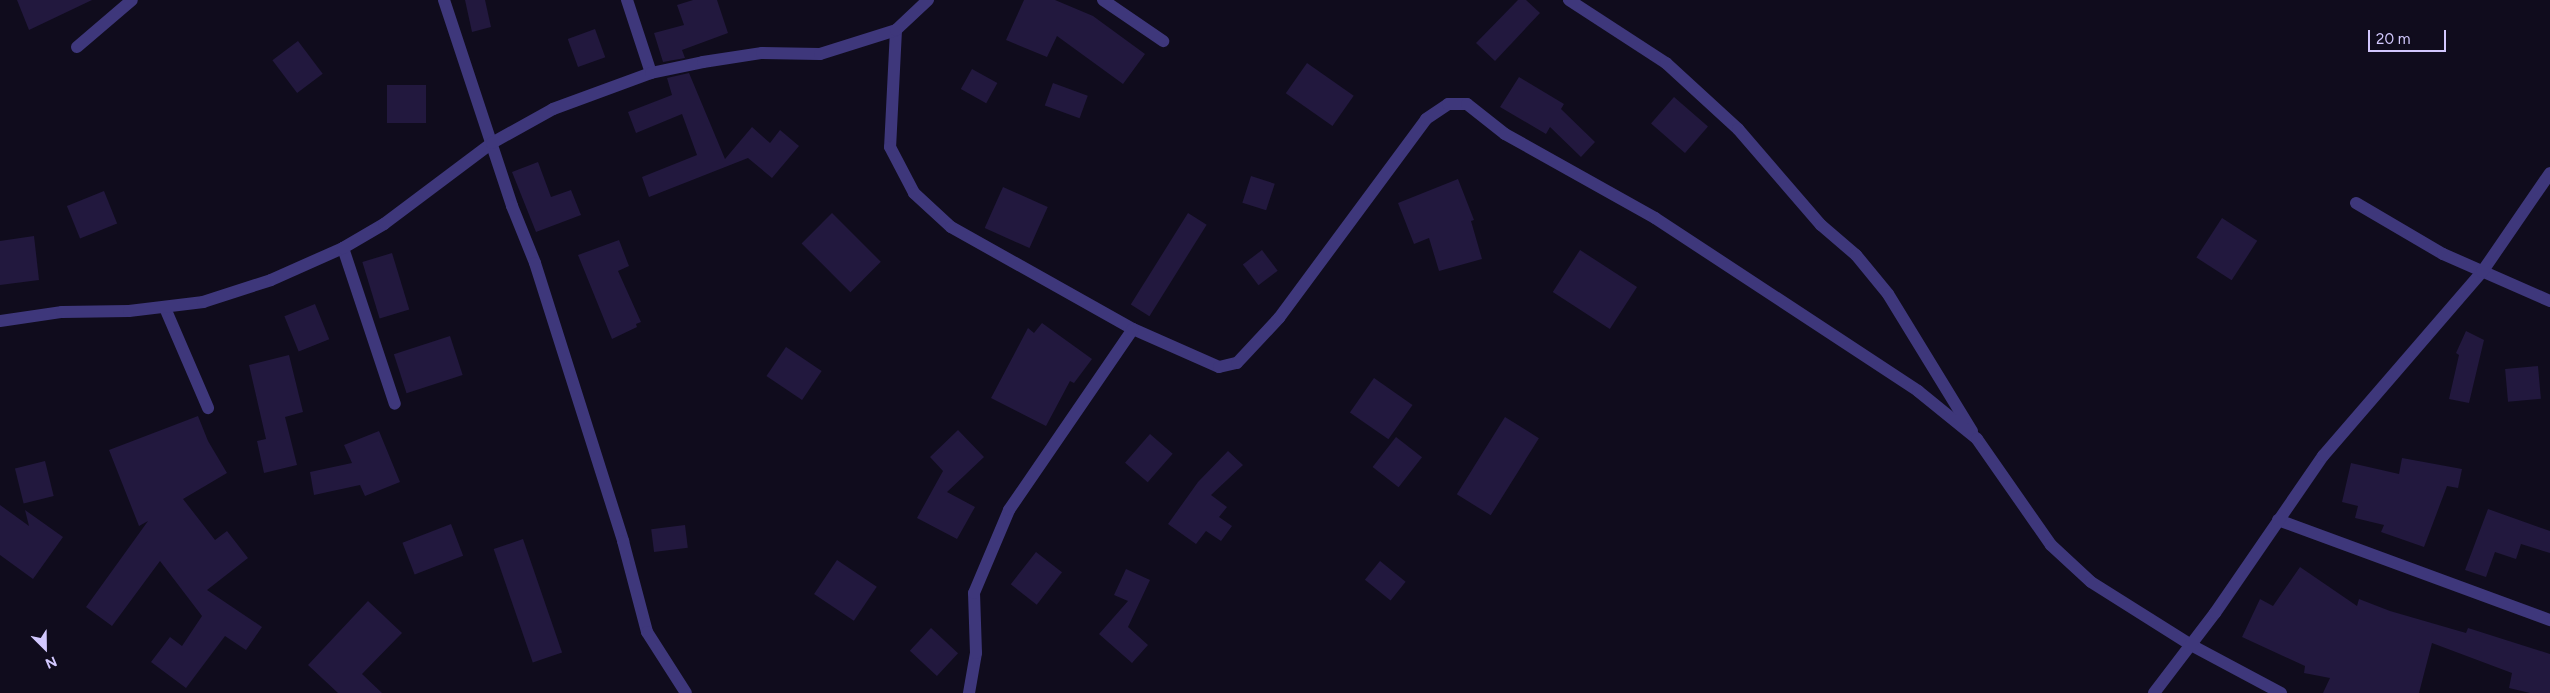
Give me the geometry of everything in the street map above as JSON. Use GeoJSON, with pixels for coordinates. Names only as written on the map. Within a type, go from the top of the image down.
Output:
{"type":"FeatureCollection","features":[{"type":"Feature","properties":{"kind":"street"},"geometry":{"type":"LineString","coordinates":[[77,47],[132,0]]}},
{"type":"Feature","properties":{"kind":"street"},"geometry":{"type":"LineString","coordinates":[[444,0],[535,263],[623,541],[647,632],[686,693]]}},
{"type":"Feature","properties":{"kind":"street"},"geometry":{"type":"LineString","coordinates":[[627,0],[651,74]]}},
{"type":"Feature","properties":{"kind":"street"},"geometry":{"type":"LineString","coordinates":[[0,321],[62,312],[164,308],[212,300],[271,280],[343,248],[384,224],[492,143],[552,109],[651,74],[762,53],[820,54],[896,30],[928,0]]}},
{"type":"Feature","properties":{"kind":"street"},"geometry":{"type":"LineString","coordinates":[[1103,0],[1163,41]]}},
{"type":"Feature","properties":{"kind":"street"},"geometry":{"type":"LineString","coordinates":[[1569,0],[1666,63],[1738,129],[1821,225],[1856,255],[1888,294],[1977,439],[2051,545],[2091,582],[2191,645],[2281,693]]}},
{"type":"Feature","properties":{"kind":"street"},"geometry":{"type":"LineString","coordinates":[[896,30],[890,147],[914,192],[951,227],[1133,329],[1203,362],[1219,367],[1237,363],[1279,318],[1426,119],[1448,104],[1467,104],[1505,134],[1655,218],[1711,258],[1753,281],[1918,391],[1977,439]]}},
{"type":"Feature","properties":{"kind":"street"},"geometry":{"type":"LineString","coordinates":[[2154,693],[2191,645],[2323,456],[2482,272],[2550,173]]}},
{"type":"Feature","properties":{"kind":"street"},"geometry":{"type":"LineString","coordinates":[[2356,203],[2443,254],[2550,301]]}},
{"type":"Feature","properties":{"kind":"street"},"geometry":{"type":"LineString","coordinates":[[343,248],[395,404]]}},
{"type":"Feature","properties":{"kind":"street"},"geometry":{"type":"LineString","coordinates":[[164,308],[208,408]]}},
{"type":"Feature","properties":{"kind":"street"},"geometry":{"type":"LineString","coordinates":[[969,693],[976,652],[974,594],[1009,510],[1133,329]]}},
{"type":"Feature","properties":{"kind":"street"},"geometry":{"type":"LineString","coordinates":[[2278,520],[2550,620]]}},
{"type":"Feature","properties":{"kind":"building"},"geometry":{"type":"Polygon","coordinates":[[[17,0],[92,0],[29,30],[17,0]]]}},
{"type":"Feature","properties":{"kind":"building"},"geometry":{"type":"Polygon","coordinates":[[[465,0],[485,0],[491,27],[472,32],[465,0]]]}},
{"type":"Feature","properties":{"kind":"building"},"geometry":{"type":"Polygon","coordinates":[[[693,0],[717,0],[728,33],[682,50],[685,58],[663,62],[654,33],[684,25],[677,5],[693,0]]]}},
{"type":"Feature","properties":{"kind":"building"},"geometry":{"type":"Polygon","coordinates":[[[1024,0],[1055,0],[1093,16],[1145,54],[1123,84],[1057,36],[1047,57],[1006,40],[1024,0]]]}},
{"type":"Feature","properties":{"kind":"building"},"geometry":{"type":"Polygon","coordinates":[[[1518,0],[1526,0],[1540,13],[1495,61],[1476,43],[1518,0]]]}},
{"type":"Feature","properties":{"kind":"building"},"geometry":{"type":"Polygon","coordinates":[[[595,29],[605,57],[578,67],[568,39],[595,29]]]}},
{"type":"Feature","properties":{"kind":"building"},"geometry":{"type":"Polygon","coordinates":[[[298,41],[323,74],[297,93],[272,60],[298,41]]]}},
{"type":"Feature","properties":{"kind":"building"},"geometry":{"type":"Polygon","coordinates":[[[1307,63],[1354,96],[1332,126],[1286,93],[1307,63]]]}},
{"type":"Feature","properties":{"kind":"building"},"geometry":{"type":"Polygon","coordinates":[[[972,69],[997,83],[986,103],[961,89],[972,69]]]}},
{"type":"Feature","properties":{"kind":"building"},"geometry":{"type":"Polygon","coordinates":[[[689,73],[725,159],[752,127],[770,143],[780,130],[799,146],[772,178],[748,158],[649,197],[642,177],[697,155],[682,114],[636,133],[628,112],[672,95],[667,78],[689,73]]]}},
{"type":"Feature","properties":{"kind":"building"},"geometry":{"type":"Polygon","coordinates":[[[1519,77],[1564,104],[1561,109],[1595,142],[1581,157],[1550,127],[1546,134],[1500,107],[1519,77]]]}},
{"type":"Feature","properties":{"kind":"building"},"geometry":{"type":"Polygon","coordinates":[[[1053,83],[1088,96],[1080,118],[1045,106],[1053,83]]]}},
{"type":"Feature","properties":{"kind":"building"},"geometry":{"type":"Polygon","coordinates":[[[387,85],[426,85],[426,123],[387,123],[387,85]]]}},
{"type":"Feature","properties":{"kind":"building"},"geometry":{"type":"Polygon","coordinates":[[[1674,97],[1708,127],[1685,153],[1651,123],[1674,97]]]}},
{"type":"Feature","properties":{"kind":"building"},"geometry":{"type":"Polygon","coordinates":[[[538,162],[551,197],[571,190],[581,215],[536,232],[512,172],[538,162]]]}},
{"type":"Feature","properties":{"kind":"building"},"geometry":{"type":"Polygon","coordinates":[[[1251,176],[1275,184],[1266,210],[1242,203],[1251,176]]]}},
{"type":"Feature","properties":{"kind":"building"},"geometry":{"type":"Polygon","coordinates":[[[1458,179],[1474,220],[1471,221],[1482,259],[1439,271],[1429,238],[1414,244],[1398,203],[1458,179]]]}},
{"type":"Feature","properties":{"kind":"building"},"geometry":{"type":"Polygon","coordinates":[[[1003,187],[1048,207],[1029,248],[985,228],[1003,187]]]}},
{"type":"Feature","properties":{"kind":"building"},"geometry":{"type":"Polygon","coordinates":[[[104,191],[117,223],[80,238],[67,206],[104,191]]]}},
{"type":"Feature","properties":{"kind":"building"},"geometry":{"type":"Polygon","coordinates":[[[832,213],[881,262],[850,292],[802,243],[832,213]]]}},
{"type":"Feature","properties":{"kind":"building"},"geometry":{"type":"Polygon","coordinates":[[[1188,213],[1207,225],[1149,316],[1131,305],[1188,213]]]}},
{"type":"Feature","properties":{"kind":"building"},"geometry":{"type":"Polygon","coordinates":[[[2222,218],[2257,241],[2232,280],[2196,257],[2222,218]]]}},
{"type":"Feature","properties":{"kind":"building"},"geometry":{"type":"Polygon","coordinates":[[[34,236],[39,280],[0,285],[0,241],[34,236]]]}},
{"type":"Feature","properties":{"kind":"building"},"geometry":{"type":"Polygon","coordinates":[[[619,240],[629,266],[618,271],[641,322],[636,324],[637,327],[612,339],[578,255],[619,240]]]}},
{"type":"Feature","properties":{"kind":"building"},"geometry":{"type":"Polygon","coordinates":[[[1262,250],[1278,271],[1258,285],[1243,264],[1262,250]]]}},
{"type":"Feature","properties":{"kind":"building"},"geometry":{"type":"Polygon","coordinates":[[[1580,250],[1637,287],[1610,329],[1553,292],[1580,250]]]}},
{"type":"Feature","properties":{"kind":"building"},"geometry":{"type":"Polygon","coordinates":[[[392,253],[409,309],[380,318],[362,262],[392,253]]]}},
{"type":"Feature","properties":{"kind":"building"},"geometry":{"type":"Polygon","coordinates":[[[315,304],[329,339],[299,352],[284,316],[315,304]]]}},
{"type":"Feature","properties":{"kind":"building"},"geometry":{"type":"Polygon","coordinates":[[[1042,323],[1092,359],[1074,383],[1070,381],[1046,426],[991,398],[1028,328],[1034,333],[1042,323]]]}},
{"type":"Feature","properties":{"kind":"building"},"geometry":{"type":"Polygon","coordinates":[[[2466,331],[2484,340],[2469,403],[2449,399],[2459,355],[2456,353],[2466,331]]]}},
{"type":"Feature","properties":{"kind":"building"},"geometry":{"type":"Polygon","coordinates":[[[450,336],[463,375],[407,393],[394,354],[450,336]]]}},
{"type":"Feature","properties":{"kind":"building"},"geometry":{"type":"Polygon","coordinates":[[[786,347],[822,371],[802,400],[766,376],[786,347]]]}},
{"type":"Feature","properties":{"kind":"building"},"geometry":{"type":"Polygon","coordinates":[[[289,355],[303,412],[285,417],[297,465],[264,473],[257,441],[266,439],[249,365],[289,355]]]}},
{"type":"Feature","properties":{"kind":"building"},"geometry":{"type":"Polygon","coordinates":[[[2538,366],[2541,399],[2508,402],[2505,369],[2538,366]]]}},
{"type":"Feature","properties":{"kind":"building"},"geometry":{"type":"Polygon","coordinates":[[[1374,378],[1413,405],[1388,439],[1350,412],[1374,378]]]}},
{"type":"Feature","properties":{"kind":"building"},"geometry":{"type":"Polygon","coordinates":[[[198,416],[208,441],[227,473],[183,499],[215,540],[227,531],[248,558],[207,590],[262,627],[246,650],[225,636],[186,688],[151,662],[170,637],[182,646],[202,616],[160,561],[112,626],[86,607],[148,521],[139,526],[109,450],[198,416]]]}},
{"type":"Feature","properties":{"kind":"building"},"geometry":{"type":"Polygon","coordinates":[[[1505,417],[1539,438],[1491,515],[1457,494],[1505,417]]]}},
{"type":"Feature","properties":{"kind":"building"},"geometry":{"type":"Polygon","coordinates":[[[958,430],[984,457],[947,492],[975,507],[957,539],[917,518],[943,471],[930,457],[958,430]]]}},
{"type":"Feature","properties":{"kind":"building"},"geometry":{"type":"Polygon","coordinates":[[[379,431],[400,482],[365,496],[360,485],[314,495],[310,472],[352,463],[344,445],[379,431]]]}},
{"type":"Feature","properties":{"kind":"building"},"geometry":{"type":"Polygon","coordinates":[[[1150,434],[1173,454],[1148,482],[1125,463],[1150,434]]]}},
{"type":"Feature","properties":{"kind":"building"},"geometry":{"type":"Polygon","coordinates":[[[1396,437],[1422,457],[1399,487],[1373,467],[1396,437]]]}},
{"type":"Feature","properties":{"kind":"building"},"geometry":{"type":"Polygon","coordinates":[[[1228,451],[1243,465],[1211,495],[1227,507],[1219,517],[1232,526],[1221,541],[1206,531],[1196,544],[1168,524],[1198,482],[1228,451]]]}},
{"type":"Feature","properties":{"kind":"building"},"geometry":{"type":"Polygon","coordinates":[[[2402,458],[2462,469],[2458,488],[2447,486],[2424,547],[2381,532],[2384,525],[2355,518],[2358,506],[2342,502],[2351,463],[2399,474],[2402,458]]]}},
{"type":"Feature","properties":{"kind":"building"},"geometry":{"type":"Polygon","coordinates":[[[45,461],[54,496],[24,503],[15,468],[45,461]]]}},
{"type":"Feature","properties":{"kind":"building"},"geometry":{"type":"Polygon","coordinates":[[[0,505],[29,526],[25,510],[63,537],[33,579],[0,555],[0,505]]]}},
{"type":"Feature","properties":{"kind":"building"},"geometry":{"type":"Polygon","coordinates":[[[2488,509],[2550,531],[2550,553],[2521,544],[2516,559],[2495,552],[2486,577],[2465,570],[2488,509]]]}},
{"type":"Feature","properties":{"kind":"building"},"geometry":{"type":"Polygon","coordinates":[[[451,524],[463,556],[415,574],[402,543],[451,524]]]}},
{"type":"Feature","properties":{"kind":"building"},"geometry":{"type":"Polygon","coordinates":[[[685,525],[688,548],[654,552],[651,529],[685,525]]]}},
{"type":"Feature","properties":{"kind":"building"},"geometry":{"type":"Polygon","coordinates":[[[523,539],[562,652],[533,663],[494,549],[523,539]]]}},
{"type":"Feature","properties":{"kind":"building"},"geometry":{"type":"Polygon","coordinates":[[[1036,552],[1062,572],[1037,605],[1011,584],[1036,552]]]}},
{"type":"Feature","properties":{"kind":"building"},"geometry":{"type":"Polygon","coordinates":[[[837,560],[877,587],[854,621],[814,594],[837,560]]]}},
{"type":"Feature","properties":{"kind":"building"},"geometry":{"type":"Polygon","coordinates":[[[1380,561],[1406,582],[1391,600],[1365,580],[1380,561]]]}},
{"type":"Feature","properties":{"kind":"building"},"geometry":{"type":"Polygon","coordinates":[[[2300,567],[2357,606],[2359,599],[2390,611],[2466,633],[2468,628],[2550,654],[2550,693],[2530,693],[2509,688],[2512,673],[2432,643],[2419,693],[2323,693],[2330,678],[2304,673],[2305,666],[2242,637],[2260,599],[2273,606],[2300,567]]]}},
{"type":"Feature","properties":{"kind":"building"},"geometry":{"type":"Polygon","coordinates":[[[1126,569],[1150,580],[1128,627],[1148,645],[1132,663],[1099,634],[1128,601],[1114,595],[1126,569]]]}},
{"type":"Feature","properties":{"kind":"building"},"geometry":{"type":"Polygon","coordinates":[[[368,601],[402,633],[362,674],[382,693],[338,693],[308,665],[368,601]]]}},
{"type":"Feature","properties":{"kind":"building"},"geometry":{"type":"Polygon","coordinates":[[[931,628],[958,653],[937,676],[910,651],[931,628]]]}}]}
